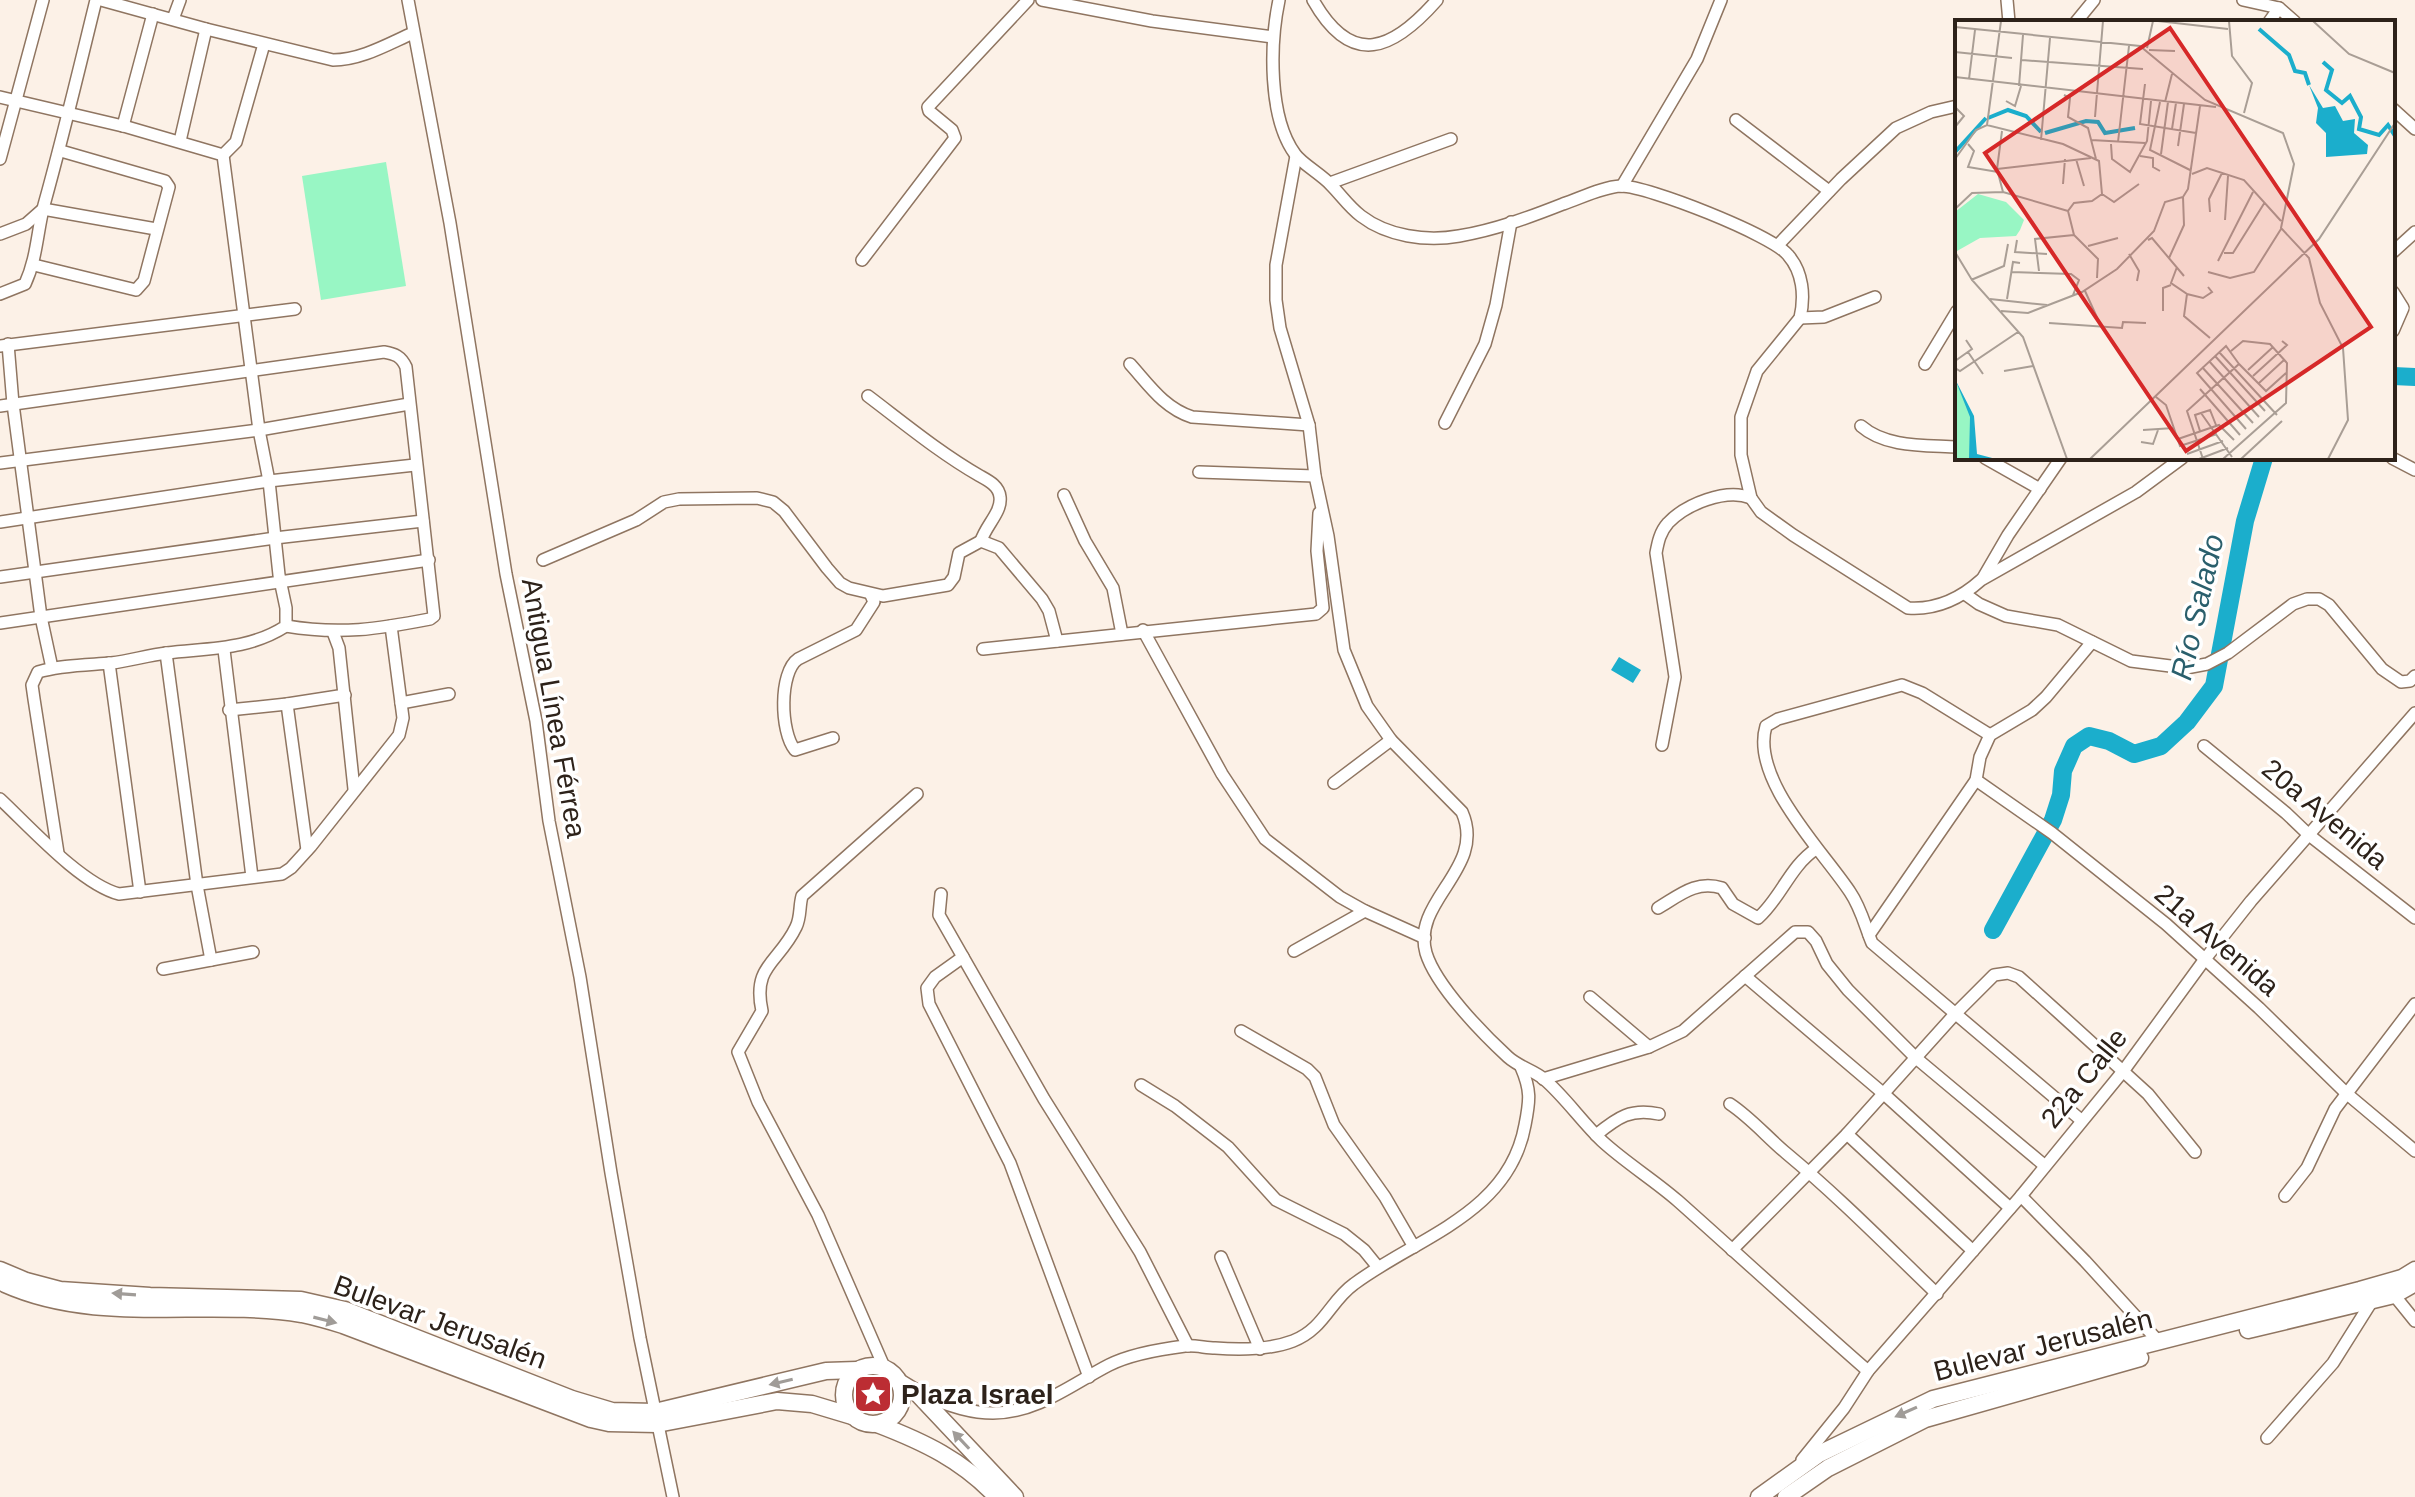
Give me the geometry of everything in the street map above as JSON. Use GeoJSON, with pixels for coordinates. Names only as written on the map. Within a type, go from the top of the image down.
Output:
{"type":"FeatureCollection","features":[{"type":"Feature","properties":{"kind":"main road","name":"Bulevar Jerusalén"},"geometry":{"type":"LineString","coordinates":[[0,1270],[60,1290],[301,1300],[324,1304],[594,1406],[656,1418],[826,1371],[857,1370]]}},
{"type":"Feature","properties":{"kind":"main road"},"geometry":{"type":"LineString","coordinates":[[2366,1296],[2415,1270]]}},
{"type":"Feature","properties":{"kind":"main road","name":"Bulevar Jerusalén"},"geometry":{"type":"LineString","coordinates":[[0,1282],[30,1295],[75,1305],[301,1314],[343,1325],[591,1419],[609,1423],[777,1401],[812,1404],[852,1416]]}},
{"type":"Feature","properties":{"kind":"main road"},"geometry":{"type":"LineString","coordinates":[[2366,1296],[2394,1295],[2415,1283]]}},
{"type":"Feature","properties":{"kind":"main road","name":"Bulevar Jerusalén"},"geometry":{"type":"LineString","coordinates":[[1759,1497],[1848,1439],[1933,1399],[2159,1342],[2366,1296]]}},
{"type":"Feature","properties":{"kind":"main road","name":"Bulevar Jerusalén"},"geometry":{"type":"LineString","coordinates":[[1786,1497],[1828,1468],[1925,1419],[2366,1296]]}},
{"type":"Feature","properties":{"kind":"main road"},"geometry":{"type":"LineString","coordinates":[[997,1497],[976,1475],[934,1447],[852,1416],[843,1394],[845,1385],[857,1370],[876,1366],[885,1369],[917,1393],[1015,1497]]}},
{"type":"Feature","properties":{"kind":"main road"},"geometry":{"type":"LineString","coordinates":[[877,1424],[893,1416],[899,1409],[902,1391],[899,1382]]}},
{"type":"Feature","properties":{"kind":"street"},"geometry":{"type":"LineString","coordinates":[[0,159],[43,0]]}},
{"type":"Feature","properties":{"kind":"street"},"geometry":{"type":"LineString","coordinates":[[0,294],[25,284],[34,265],[43,209],[61,151],[98,0],[264,44],[342,60],[370,52],[413,33]]}},
{"type":"Feature","properties":{"kind":"street"},"geometry":{"type":"LineString","coordinates":[[173,19],[180,0]]}},
{"type":"Feature","properties":{"kind":"street","name":"Antigua Línea Férrea"},"geometry":{"type":"LineString","coordinates":[[408,0],[450,223],[506,574],[536,721],[549,821],[580,977],[611,1173],[673,1497]]}},
{"type":"Feature","properties":{"kind":"street"},"geometry":{"type":"LineString","coordinates":[[862,260],[955,138],[952,130],[928,107],[1028,0]]}},
{"type":"Feature","properties":{"kind":"street"},"geometry":{"type":"LineString","coordinates":[[1042,0],[1152,21],[1273,37]]}},
{"type":"Feature","properties":{"kind":"street"},"geometry":{"type":"LineString","coordinates":[[1279,0],[1272,68],[1285,134],[1296,156],[1330,183],[1361,216],[1401,235],[1456,237],[1622,186],[1657,193],[1778,245],[1795,265],[1803,295],[1800,318],[1757,371],[1741,417],[1741,455],[1751,498],[1761,512],[1793,535],[1908,608],[1921,609],[1965,594],[1981,580],[2060,460]]}},
{"type":"Feature","properties":{"kind":"street"},"geometry":{"type":"LineString","coordinates":[[1313,0],[1337,30],[1356,44],[1366,46],[1395,39],[1416,24],[1437,0]]}},
{"type":"Feature","properties":{"kind":"street"},"geometry":{"type":"LineString","coordinates":[[1622,186],[1697,59],[1721,0]]}},
{"type":"Feature","properties":{"kind":"street"},"geometry":{"type":"LineString","coordinates":[[2007,0],[2009,20]]}},
{"type":"Feature","properties":{"kind":"street"},"geometry":{"type":"LineString","coordinates":[[2078,20],[2094,0]]}},
{"type":"Feature","properties":{"kind":"street"},"geometry":{"type":"LineString","coordinates":[[2243,0],[2279,8],[2293,20]]}},
{"type":"Feature","properties":{"kind":"street"},"geometry":{"type":"LineString","coordinates":[[2270,20],[2279,8]]}},
{"type":"Feature","properties":{"kind":"street"},"geometry":{"type":"LineString","coordinates":[[123,126],[153,14]]}},
{"type":"Feature","properties":{"kind":"street"},"geometry":{"type":"LineString","coordinates":[[180,141],[206,29]]}},
{"type":"Feature","properties":{"kind":"street"},"geometry":{"type":"LineString","coordinates":[[223,155],[236,142],[264,44]]}},
{"type":"Feature","properties":{"kind":"street"},"geometry":{"type":"LineString","coordinates":[[0,97],[123,126],[223,155]]}},
{"type":"Feature","properties":{"kind":"street"},"geometry":{"type":"LineString","coordinates":[[1778,245],[1829,191],[1896,128],[1921,116],[1955,107]]}},
{"type":"Feature","properties":{"kind":"street"},"geometry":{"type":"LineString","coordinates":[[2395,111],[2415,129]]}},
{"type":"Feature","properties":{"kind":"street"},"geometry":{"type":"LineString","coordinates":[[1736,120],[1829,191]]}},
{"type":"Feature","properties":{"kind":"street"},"geometry":{"type":"LineString","coordinates":[[1330,183],[1451,139]]}},
{"type":"Feature","properties":{"kind":"street"},"geometry":{"type":"LineString","coordinates":[[34,265],[136,290],[144,281],[169,187],[165,181],[61,151]]}},
{"type":"Feature","properties":{"kind":"street"},"geometry":{"type":"LineString","coordinates":[[223,155],[286,626]]}},
{"type":"Feature","properties":{"kind":"street"},"geometry":{"type":"LineString","coordinates":[[1296,156],[1276,265],[1276,300],[1280,328],[1309,425],[1344,650],[1367,706],[1391,740],[1462,812],[1466,821],[1464,856],[1459,869],[1429,916],[1426,952],[1437,976],[1452,998],[1509,1058],[1543,1079],[1596,1135],[1675,1198],[1868,1371]]}},
{"type":"Feature","properties":{"kind":"street"},"geometry":{"type":"LineString","coordinates":[[43,209],[156,229]]}},
{"type":"Feature","properties":{"kind":"street"},"geometry":{"type":"LineString","coordinates":[[0,234],[26,224],[43,209]]}},
{"type":"Feature","properties":{"kind":"street"},"geometry":{"type":"LineString","coordinates":[[1445,423],[1485,344],[1496,305],[1511,222]]}},
{"type":"Feature","properties":{"kind":"street"},"geometry":{"type":"LineString","coordinates":[[2395,250],[2415,232]]}},
{"type":"Feature","properties":{"kind":"street"},"geometry":{"type":"LineString","coordinates":[[2395,295],[2403,308],[2395,326]]}},
{"type":"Feature","properties":{"kind":"street"},"geometry":{"type":"LineString","coordinates":[[1800,318],[1824,317],[1875,297]]}},
{"type":"Feature","properties":{"kind":"street"},"geometry":{"type":"LineString","coordinates":[[52,668],[41,617],[4,345],[295,309]]}},
{"type":"Feature","properties":{"kind":"street"},"geometry":{"type":"LineString","coordinates":[[1925,364],[1955,319]]}},
{"type":"Feature","properties":{"kind":"street"},"geometry":{"type":"LineString","coordinates":[[0,406],[384,352],[402,358],[406,367],[434,616],[391,626],[333,632],[286,626],[254,643],[224,650],[166,653],[38,672],[32,685],[58,853]]}},
{"type":"Feature","properties":{"kind":"street"},"geometry":{"type":"LineString","coordinates":[[1130,364],[1164,403],[1180,413],[1192,417],[1309,425]]}},
{"type":"Feature","properties":{"kind":"street"},"geometry":{"type":"LineString","coordinates":[[543,560],[636,520],[664,502],[757,498],[773,502],[784,511],[840,583],[871,595],[883,596],[948,585],[954,577],[959,553],[981,541],[986,526],[1000,506],[1000,493],[993,483],[952,460],[868,396]]}},
{"type":"Feature","properties":{"kind":"street"},"geometry":{"type":"LineString","coordinates":[[0,463],[259,430],[409,404]]}},
{"type":"Feature","properties":{"kind":"street"},"geometry":{"type":"LineString","coordinates":[[1861,426],[1868,432],[1906,443],[1955,447]]}},
{"type":"Feature","properties":{"kind":"street"},"geometry":{"type":"LineString","coordinates":[[1989,460],[2040,489]]}},
{"type":"Feature","properties":{"kind":"street"},"geometry":{"type":"LineString","coordinates":[[1981,580],[2136,492],[2179,460]]}},
{"type":"Feature","properties":{"kind":"street"},"geometry":{"type":"LineString","coordinates":[[2395,460],[2415,470]]}},
{"type":"Feature","properties":{"kind":"street"},"geometry":{"type":"LineString","coordinates":[[0,522],[269,481],[415,465]]}},
{"type":"Feature","properties":{"kind":"street"},"geometry":{"type":"LineString","coordinates":[[1199,472],[1315,476]]}},
{"type":"Feature","properties":{"kind":"street"},"geometry":{"type":"LineString","coordinates":[[1662,745],[1675,677],[1656,553],[1659,538],[1667,524],[1681,513],[1710,499],[1739,493],[1751,498]]}},
{"type":"Feature","properties":{"kind":"street"},"geometry":{"type":"LineString","coordinates":[[1064,495],[1085,541],[1113,588],[1122,634]]}},
{"type":"Feature","properties":{"kind":"street"},"geometry":{"type":"LineString","coordinates":[[983,649],[1316,614],[1323,608],[1317,551],[1319,496]]}},
{"type":"Feature","properties":{"kind":"street"},"geometry":{"type":"LineString","coordinates":[[0,577],[275,538],[423,521]]}},
{"type":"Feature","properties":{"kind":"street"},"geometry":{"type":"LineString","coordinates":[[981,541],[999,548],[1042,599],[1049,611],[1057,641]]}},
{"type":"Feature","properties":{"kind":"street"},"geometry":{"type":"LineString","coordinates":[[0,623],[429,560]]}},
{"type":"Feature","properties":{"kind":"street"},"geometry":{"type":"LineString","coordinates":[[1994,561],[1996,567],[2005,568]]}},
{"type":"Feature","properties":{"kind":"street"},"geometry":{"type":"LineString","coordinates":[[1965,594],[2006,616],[2058,625],[2131,661],[2186,668],[2207,664],[2228,653],[2280,613],[2307,599],[2319,599],[2329,605],[2382,669],[2401,682],[2410,681],[2415,676]]}},
{"type":"Feature","properties":{"kind":"street"},"geometry":{"type":"LineString","coordinates":[[833,738],[795,750],[789,743],[783,711],[787,672],[790,664],[798,659],[856,630],[874,602],[871,595]]}},
{"type":"Feature","properties":{"kind":"street"},"geometry":{"type":"LineString","coordinates":[[0,799],[58,853],[110,892],[140,892],[282,874],[307,850],[399,735],[403,718],[391,626]]}},
{"type":"Feature","properties":{"kind":"street"},"geometry":{"type":"LineString","coordinates":[[1143,630],[1222,774],[1265,839],[1303,870],[1365,911],[1425,938]]}},
{"type":"Feature","properties":{"kind":"street"},"geometry":{"type":"LineString","coordinates":[[333,632],[339,648],[354,789]]}},
{"type":"Feature","properties":{"kind":"street"},"geometry":{"type":"LineString","coordinates":[[1869,935],[1976,780],[1980,757],[1990,735],[2032,710],[2092,642]]}},
{"type":"Feature","properties":{"kind":"street"},"geometry":{"type":"LineString","coordinates":[[224,650],[252,877]]}},
{"type":"Feature","properties":{"kind":"street"},"geometry":{"type":"LineString","coordinates":[[166,653],[197,885],[211,960]]}},
{"type":"Feature","properties":{"kind":"street"},"geometry":{"type":"LineString","coordinates":[[109,663],[140,892]]}},
{"type":"Feature","properties":{"kind":"street"},"geometry":{"type":"LineString","coordinates":[[1990,735],[1922,693],[1902,685],[1801,712],[1766,726],[1762,739],[1781,795],[1861,909],[1869,935],[1879,950],[2081,1120]]}},
{"type":"Feature","properties":{"kind":"street"},"geometry":{"type":"LineString","coordinates":[[401,703],[449,694]]}},
{"type":"Feature","properties":{"kind":"street"},"geometry":{"type":"LineString","coordinates":[[229,710],[345,695]]}},
{"type":"Feature","properties":{"kind":"street"},"geometry":{"type":"LineString","coordinates":[[287,704],[307,850]]}},
{"type":"Feature","properties":{"kind":"street","name":"22a Calle"},"geometry":{"type":"LineString","coordinates":[[1791,1474],[1844,1408],[1868,1371],[2021,1196],[2124,1070],[2205,959],[2415,713]]}},
{"type":"Feature","properties":{"kind":"street"},"geometry":{"type":"LineString","coordinates":[[1334,783],[1391,740]]}},
{"type":"Feature","properties":{"kind":"street","name":"20a Avenida"},"geometry":{"type":"LineString","coordinates":[[2204,746],[2309,835],[2415,918]]}},
{"type":"Feature","properties":{"kind":"street","name":"21a Avenida"},"geometry":{"type":"LineString","coordinates":[[1976,780],[2048,831],[2166,924],[2346,1093],[2415,1151]]}},
{"type":"Feature","properties":{"kind":"street"},"geometry":{"type":"LineString","coordinates":[[885,1369],[818,1215],[758,1102],[738,1052],[762,1011],[758,995],[760,979],[794,930],[801,911],[802,896],[917,794]]}},
{"type":"Feature","properties":{"kind":"street"},"geometry":{"type":"LineString","coordinates":[[1658,908],[1692,887],[1709,884],[1722,888],[1733,904],[1758,918],[1770,907],[1802,858],[1816,849]]}},
{"type":"Feature","properties":{"kind":"street"},"geometry":{"type":"LineString","coordinates":[[941,894],[939,915],[1044,1099],[1140,1252],[1188,1346]]}},
{"type":"Feature","properties":{"kind":"street"},"geometry":{"type":"LineString","coordinates":[[1294,951],[1365,911]]}},
{"type":"Feature","properties":{"kind":"street"},"geometry":{"type":"LineString","coordinates":[[1543,1079],[1649,1047],[1683,1031],[1795,932],[1808,932],[1827,964],[1848,990],[1916,1058],[2044,1165]]}},
{"type":"Feature","properties":{"kind":"street"},"geometry":{"type":"LineString","coordinates":[[163,969],[253,952]]}},
{"type":"Feature","properties":{"kind":"street"},"geometry":{"type":"LineString","coordinates":[[963,957],[935,977],[927,988],[929,1004],[1010,1163],[1089,1377]]}},
{"type":"Feature","properties":{"kind":"street"},"geometry":{"type":"LineString","coordinates":[[1732,1250],[1847,1134],[1994,975],[2008,973],[2019,977],[2124,1070],[2148,1094],[2195,1152]]}},
{"type":"Feature","properties":{"kind":"street"},"geometry":{"type":"LineString","coordinates":[[1745,976],[1884,1094],[2010,1208]]}},
{"type":"Feature","properties":{"kind":"street"},"geometry":{"type":"LineString","coordinates":[[1590,997],[1649,1047]]}},
{"type":"Feature","properties":{"kind":"street"},"geometry":{"type":"LineString","coordinates":[[2285,1196],[2307,1168],[2335,1109],[2415,1004]]}},
{"type":"Feature","properties":{"kind":"street"},"geometry":{"type":"LineString","coordinates":[[1241,1031],[1307,1069],[1315,1077],[1334,1125],[1385,1197],[1414,1247]]}},
{"type":"Feature","properties":{"kind":"street"},"geometry":{"type":"LineString","coordinates":[[917,1393],[955,1408],[995,1413],[1030,1407],[1127,1358],[1188,1346],[1260,1349],[1295,1340],[1313,1330],[1349,1287],[1377,1266],[1450,1227],[1498,1183],[1515,1157],[1531,1094],[1520,1066]]}},
{"type":"Feature","properties":{"kind":"street"},"geometry":{"type":"LineString","coordinates":[[1141,1085],[1175,1106],[1228,1147],[1276,1200],[1344,1234],[1364,1250],[1377,1266]]}},
{"type":"Feature","properties":{"kind":"street"},"geometry":{"type":"LineString","coordinates":[[1730,1104],[1749,1117],[1810,1172],[1937,1294]]}},
{"type":"Feature","properties":{"kind":"street"},"geometry":{"type":"LineString","coordinates":[[1596,1135],[1608,1125],[1640,1110],[1659,1114]]}},
{"type":"Feature","properties":{"kind":"street"},"geometry":{"type":"LineString","coordinates":[[1847,1134],[1973,1251]]}},
{"type":"Feature","properties":{"kind":"street"},"geometry":{"type":"LineString","coordinates":[[2021,1196],[2159,1342]]}},
{"type":"Feature","properties":{"kind":"street"},"geometry":{"type":"LineString","coordinates":[[1221,1257],[1260,1349]]}},
{"type":"Feature","properties":{"kind":"street"},"geometry":{"type":"LineString","coordinates":[[2394,1295],[2415,1321]]}},
{"type":"Feature","properties":{"kind":"street"},"geometry":{"type":"LineString","coordinates":[[2267,1438],[2333,1363],[2366,1296]]}},
{"type":"Feature","properties":{"kind":"green space"},"geometry":{"type":"Polygon","coordinates":[[[386,162],[406,286],[321,300],[302,176],[386,162]]]}},
{"type":"Feature","properties":{"kind":"water"},"geometry":{"type":"Polygon","coordinates":[[[1619,657],[1641,670],[1633,683],[1611,670],[1619,657]]]}},
{"type":"Feature","properties":{"kind":"waterway","name":"Río Salado"},"geometry":{"type":"LineString","coordinates":[[2395,376],[2415,377]]}},
{"type":"Feature","properties":{"kind":"waterway","name":"Río Salado"},"geometry":{"type":"LineString","coordinates":[[1993,930],[2053,820],[2061,795],[2063,771],[2074,746],[2089,736],[2109,741],[2134,754],[2161,746],[2187,722],[2214,686],[2245,521],[2263,460]]}},
{"type":"Feature","properties":{"kind":"place","name":"Plaza Israel"},"geometry":{"type":"Point","coordinates":[873,1394]}}]}
